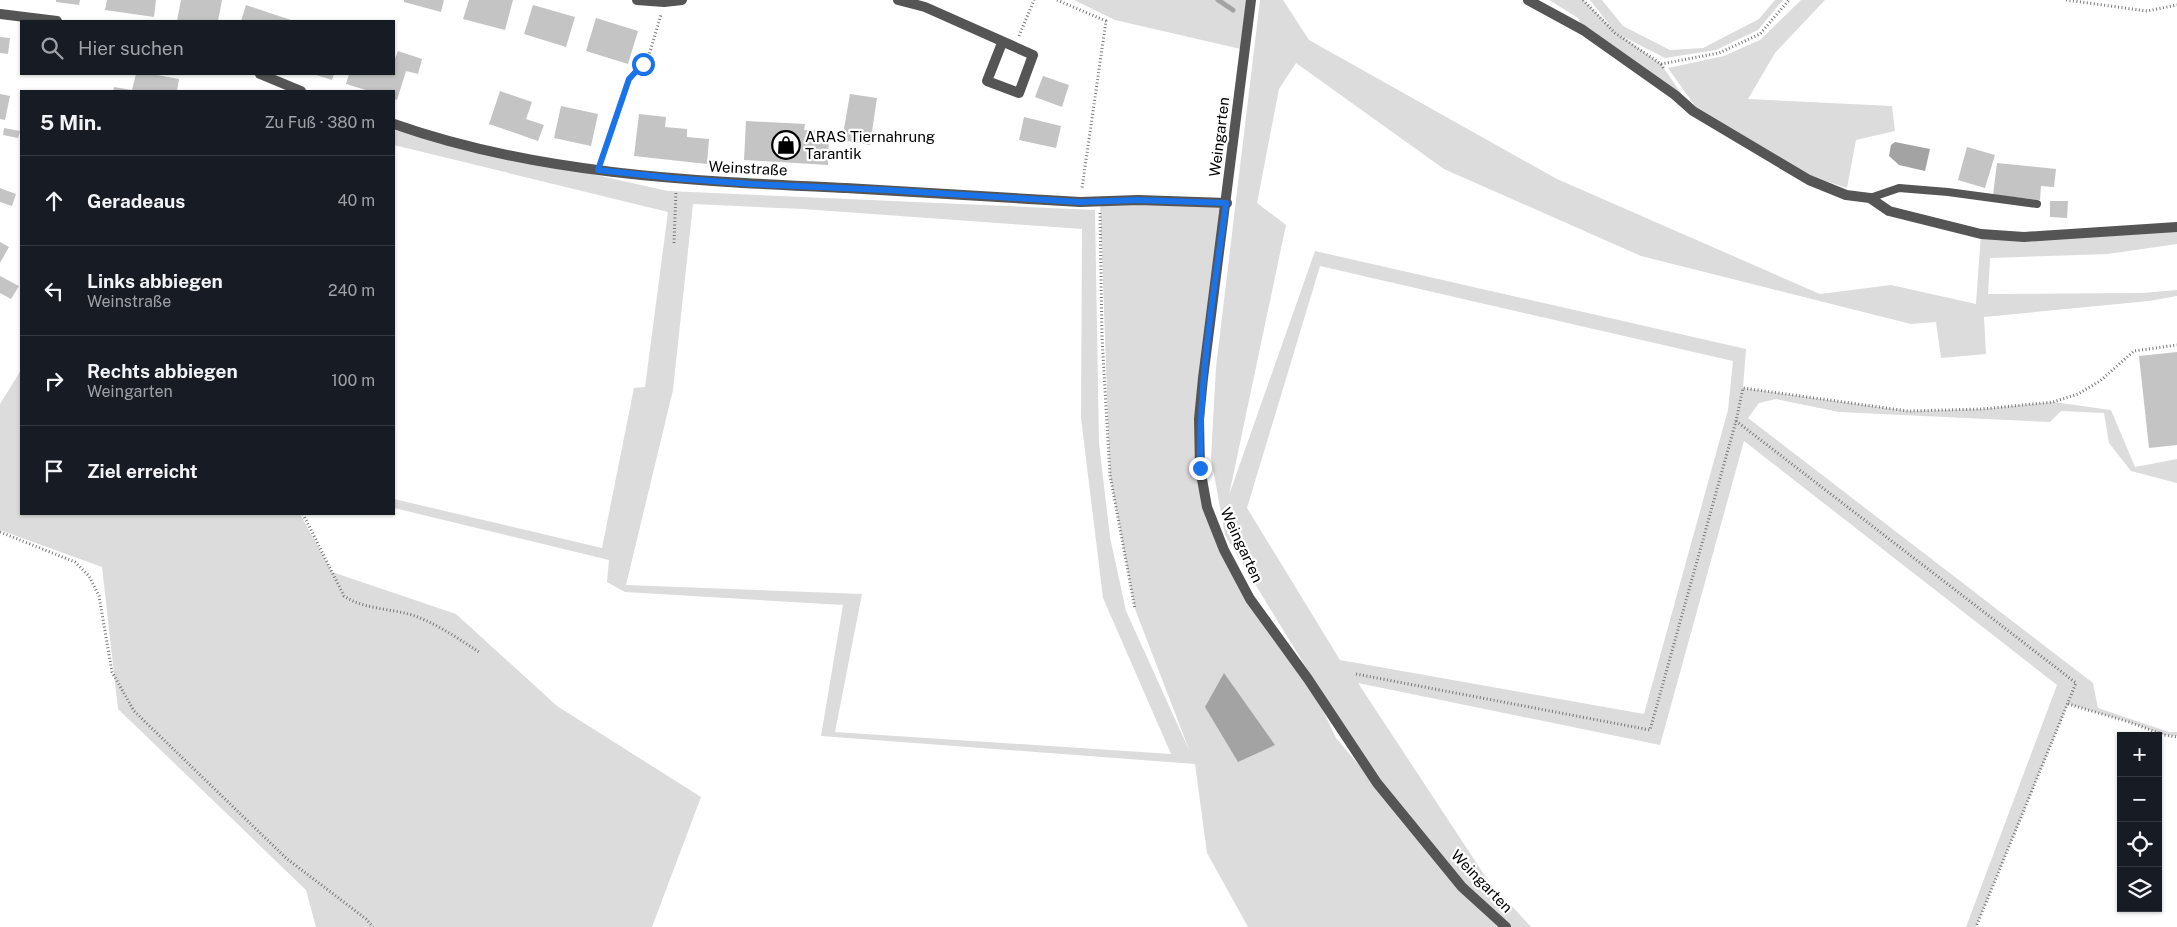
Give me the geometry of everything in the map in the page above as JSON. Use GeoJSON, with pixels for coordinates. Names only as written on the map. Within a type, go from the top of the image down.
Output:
{"type":"FeatureCollection","features":[{"type":"Feature","properties":{"kind":"street"},"geometry":{"type":"LineString","coordinates":[[636,0],[682,0]]}},
{"type":"Feature","properties":{"kind":"street"},"geometry":{"type":"LineString","coordinates":[[898,0],[958,21],[1002,43],[1033,55],[1019,93],[987,81],[1002,43]]}},
{"type":"Feature","properties":{"kind":"street","name":"Weingarten"},"geometry":{"type":"LineString","coordinates":[[1251,0],[1199,419],[1202,478],[1208,507],[1224,550],[1250,599],[1308,679],[1377,783],[1462,887],[1506,927]]}},
{"type":"Feature","properties":{"kind":"street"},"geometry":{"type":"LineString","coordinates":[[1528,0],[1583,30],[1676,95],[1693,111],[1809,180],[1846,194],[1870,198],[1890,211],[1981,234],[2024,237],[2177,227]]}},
{"type":"Feature","properties":{"kind":"street"},"geometry":{"type":"LineString","coordinates":[[0,14],[49,20]]}},
{"type":"Feature","properties":{"kind":"street"},"geometry":{"type":"LineString","coordinates":[[262,75],[300,90]]}},
{"type":"Feature","properties":{"kind":"street","name":"Weinstraße"},"geometry":{"type":"LineString","coordinates":[[395,124],[479,150],[598,170],[672,178],[1080,202],[1138,200],[1226,203]]}},
{"type":"Feature","properties":{"kind":"lane"},"geometry":{"type":"LineString","coordinates":[[1870,198],[1899,188],[1948,192],[2037,204]]}},
{"type":"Feature","properties":{"kind":"path"},"geometry":{"type":"LineString","coordinates":[[1014,48],[1034,0]]}},
{"type":"Feature","properties":{"kind":"path"},"geometry":{"type":"LineString","coordinates":[[1057,0],[1106,21],[1080,202]]}},
{"type":"Feature","properties":{"kind":"path"},"geometry":{"type":"LineString","coordinates":[[1584,0],[1615,33],[1661,64],[1719,53],[1760,34],[1789,0]]}},
{"type":"Feature","properties":{"kind":"path"},"geometry":{"type":"LineString","coordinates":[[2066,0],[2147,11],[2177,4]]}},
{"type":"Feature","properties":{"kind":"path"},"geometry":{"type":"LineString","coordinates":[[598,170],[629,79],[649,55],[668,1]]}},
{"type":"Feature","properties":{"kind":"path"},"geometry":{"type":"LineString","coordinates":[[672,178],[677,193],[674,243]]}},
{"type":"Feature","properties":{"kind":"path"},"geometry":{"type":"LineString","coordinates":[[1100,202],[1102,337],[1110,466],[1135,609]]}},
{"type":"Feature","properties":{"kind":"path"},"geometry":{"type":"LineString","coordinates":[[1356,674],[1650,730],[1736,421],[1743,388],[1908,411],[1982,409],[2053,402],[2078,394],[2100,381],[2134,351],[2177,345]]}},
{"type":"Feature","properties":{"kind":"path"},"geometry":{"type":"LineString","coordinates":[[1736,421],[2076,682],[1976,927]]}},
{"type":"Feature","properties":{"kind":"path"},"geometry":{"type":"LineString","coordinates":[[304,515],[344,596],[353,602],[414,616],[452,635],[479,652]]}},
{"type":"Feature","properties":{"kind":"path"},"geometry":{"type":"LineString","coordinates":[[0,532],[75,562],[89,576],[99,596],[112,672],[134,712],[286,858],[366,919],[373,927]]}},
{"type":"Feature","properties":{"kind":"path"},"geometry":{"type":"LineString","coordinates":[[2068,704],[2129,722],[2164,735],[2177,736]]}},
{"type":"Feature","properties":{"kind":"shaded area"},"geometry":{"type":"Polygon","coordinates":[[[1074,0],[1251,0],[1245,50],[1115,20],[1074,0]]]}},
{"type":"Feature","properties":{"kind":"shaded area"},"geometry":{"type":"Polygon","coordinates":[[[1260,0],[1283,0],[1309,40],[1557,179],[1820,294],[1891,285],[1976,304],[1981,234],[2177,227],[2177,244],[2108,254],[1990,258],[1988,294],[2142,293],[2177,290],[2177,296],[2149,301],[1984,317],[1986,354],[1941,358],[1936,322],[1911,324],[1641,256],[1444,169],[1296,63],[1279,89],[1257,203],[1286,225],[1229,495],[1315,251],[1746,349],[1743,388],[1908,411],[1982,409],[2053,402],[2111,410],[2135,467],[2177,459],[2177,483],[2131,471],[2109,443],[2104,413],[2061,411],[2050,422],[1839,412],[1776,399],[1759,403],[1748,418],[2093,683],[2098,708],[2169,732],[2177,732],[2177,736],[2164,735],[2162,732],[2156,732],[2068,704],[1976,927],[1966,927],[2057,685],[1744,441],[1660,745],[1358,683],[1487,879],[1531,927],[1248,927],[1207,853],[1195,764],[821,736],[843,605],[625,592],[607,582],[609,560],[395,508],[395,499],[602,548],[634,388],[645,387],[668,212],[395,145],[395,130],[668,191],[1095,210],[1099,443],[1110,537],[1126,611],[1190,752],[1135,609],[1110,475],[1100,202],[1227,203],[1203,378],[1200,468],[1224,550],[1308,679],[1336,738],[1430,849],[1377,783],[1225,535],[1211,458],[1216,367],[1260,0]],[[693,204],[673,390],[626,585],[862,594],[835,732],[1171,754],[1103,598],[1081,418],[1082,229],[803,209],[693,204]],[[1320,266],[1247,508],[1340,660],[1644,714],[1728,410],[1733,361],[1320,266]]]}},
{"type":"Feature","properties":{"kind":"shaded area"},"geometry":{"type":"Polygon","coordinates":[[[1549,0],[1583,0],[1612,28],[1590,0],[1602,0],[1623,26],[1670,50],[1703,48],[1759,19],[1775,0],[1783,0],[1758,30],[1716,50],[1665,58],[1620,35],[1661,64],[1693,111],[1583,30],[1578,18],[1549,0]]]}},
{"type":"Feature","properties":{"kind":"shaded area"},"geometry":{"type":"Polygon","coordinates":[[[1801,0],[1825,0],[1775,53],[1748,99],[1892,106],[1895,131],[1856,140],[1847,188],[1813,177],[1695,106],[1668,68],[1724,56],[1760,40],[1801,0]]]}},
{"type":"Feature","properties":{"kind":"shaded area"},"geometry":{"type":"Polygon","coordinates":[[[1895,142],[1930,149],[1925,171],[1899,165],[1889,156],[1891,145],[1895,142]]]}},
{"type":"Feature","properties":{"kind":"shaded area"},"geometry":{"type":"Polygon","coordinates":[[[20,372],[20,515],[301,515],[332,572],[456,614],[557,706],[701,797],[652,927],[316,927],[306,890],[118,709],[102,567],[0,530],[0,404],[20,372]]]}},
{"type":"Feature","properties":{"kind":"shaded area"},"geometry":{"type":"Polygon","coordinates":[[[1224,673],[1275,745],[1238,762],[1205,707],[1224,673]]]}},
{"type":"Feature","properties":{"kind":"building"},"geometry":{"type":"Polygon","coordinates":[[[56,0],[80,0],[79,5],[56,2],[56,0]]]}},
{"type":"Feature","properties":{"kind":"building"},"geometry":{"type":"Polygon","coordinates":[[[107,0],[156,0],[154,17],[105,10],[107,0]]]}},
{"type":"Feature","properties":{"kind":"building"},"geometry":{"type":"Polygon","coordinates":[[[181,0],[222,0],[218,20],[177,20],[181,0]]]}},
{"type":"Feature","properties":{"kind":"building"},"geometry":{"type":"Polygon","coordinates":[[[404,0],[444,0],[441,12],[404,2],[404,0]]]}},
{"type":"Feature","properties":{"kind":"building"},"geometry":{"type":"Polygon","coordinates":[[[469,0],[513,0],[505,30],[463,19],[469,0]]]}},
{"type":"Feature","properties":{"kind":"building"},"geometry":{"type":"Polygon","coordinates":[[[246,5],[291,20],[241,20],[246,5]]]}},
{"type":"Feature","properties":{"kind":"building"},"geometry":{"type":"Polygon","coordinates":[[[533,5],[575,17],[566,47],[524,34],[533,5]]]}},
{"type":"Feature","properties":{"kind":"building"},"geometry":{"type":"Polygon","coordinates":[[[596,18],[638,31],[628,64],[586,51],[596,18]]]}},
{"type":"Feature","properties":{"kind":"building"},"geometry":{"type":"Polygon","coordinates":[[[0,37],[10,38],[8,54],[0,53],[0,37]]]}},
{"type":"Feature","properties":{"kind":"building"},"geometry":{"type":"Polygon","coordinates":[[[398,51],[422,59],[418,74],[406,71],[397,100],[395,99],[395,90],[366,90],[346,84],[349,75],[395,75],[395,58],[398,51]]]}},
{"type":"Feature","properties":{"kind":"building"},"geometry":{"type":"Polygon","coordinates":[[[136,75],[157,75],[179,79],[177,90],[132,90],[136,75]]]}},
{"type":"Feature","properties":{"kind":"building"},"geometry":{"type":"Polygon","coordinates":[[[316,75],[334,75],[332,80],[316,75]]]}},
{"type":"Feature","properties":{"kind":"building"},"geometry":{"type":"Polygon","coordinates":[[[1043,76],[1069,85],[1062,107],[1035,97],[1043,76]]]}},
{"type":"Feature","properties":{"kind":"building"},"geometry":{"type":"Polygon","coordinates":[[[114,87],[132,90],[113,90],[114,87]]]}},
{"type":"Feature","properties":{"kind":"building"},"geometry":{"type":"Polygon","coordinates":[[[500,91],[532,102],[526,119],[544,125],[538,141],[489,124],[500,91]]]}},
{"type":"Feature","properties":{"kind":"building"},"geometry":{"type":"Polygon","coordinates":[[[0,94],[10,96],[5,120],[0,119],[0,94]]]}},
{"type":"Feature","properties":{"kind":"building"},"geometry":{"type":"Polygon","coordinates":[[[850,94],[877,98],[870,145],[842,140],[850,94]]]}},
{"type":"Feature","properties":{"kind":"building"},"geometry":{"type":"Polygon","coordinates":[[[561,106],[598,114],[591,146],[554,138],[561,106]]]}},
{"type":"Feature","properties":{"kind":"building"},"geometry":{"type":"Polygon","coordinates":[[[639,114],[666,117],[665,127],[687,129],[687,137],[709,139],[707,164],[634,156],[639,114]]]}},
{"type":"Feature","properties":{"kind":"building"},"geometry":{"type":"Polygon","coordinates":[[[1024,117],[1061,126],[1056,148],[1019,140],[1024,117]]]}},
{"type":"Feature","properties":{"kind":"building"},"geometry":{"type":"Polygon","coordinates":[[[746,121],[805,124],[804,130],[829,131],[828,165],[744,160],[746,121]]]}},
{"type":"Feature","properties":{"kind":"building"},"geometry":{"type":"Polygon","coordinates":[[[4,128],[20,131],[18,138],[3,135],[4,128]]]}},
{"type":"Feature","properties":{"kind":"building"},"geometry":{"type":"Polygon","coordinates":[[[1967,147],[1995,155],[1985,188],[1958,180],[1967,147]]]}},
{"type":"Feature","properties":{"kind":"building"},"geometry":{"type":"Polygon","coordinates":[[[1997,163],[2056,169],[2054,187],[2041,186],[2040,200],[1993,195],[1997,163]]]}},
{"type":"Feature","properties":{"kind":"building"},"geometry":{"type":"Polygon","coordinates":[[[0,188],[16,194],[12,206],[0,202],[0,188]]]}},
{"type":"Feature","properties":{"kind":"building"},"geometry":{"type":"Polygon","coordinates":[[[2050,201],[2068,201],[2067,218],[2050,217],[2050,201]]]}},
{"type":"Feature","properties":{"kind":"building"},"geometry":{"type":"Polygon","coordinates":[[[0,242],[9,247],[0,263],[0,242]]]}},
{"type":"Feature","properties":{"kind":"building"},"geometry":{"type":"Polygon","coordinates":[[[0,276],[19,286],[11,299],[0,293],[0,276]]]}},
{"type":"Feature","properties":{"kind":"building"},"geometry":{"type":"Polygon","coordinates":[[[2177,352],[2177,445],[2149,448],[2139,356],[2177,352]]]}},
{"type":"Feature","properties":{"kind":"waterway"},"geometry":{"type":"LineString","coordinates":[[1218,0],[1233,10]]}},
{"type":"Feature","properties":{"kind":"place","name":"ARAS Tiernahrung Tarantik"},"geometry":{"type":"Point","coordinates":[786,145]}},
{"type":"Feature","properties":{"kind":"route"},"geometry":{"type":"LineString","coordinates":[[643,64],[629,79],[598,170],[752,184],[1080,202],[1164,200],[1226,203],[1203,378],[1199,419],[1200,468]]}}]}
